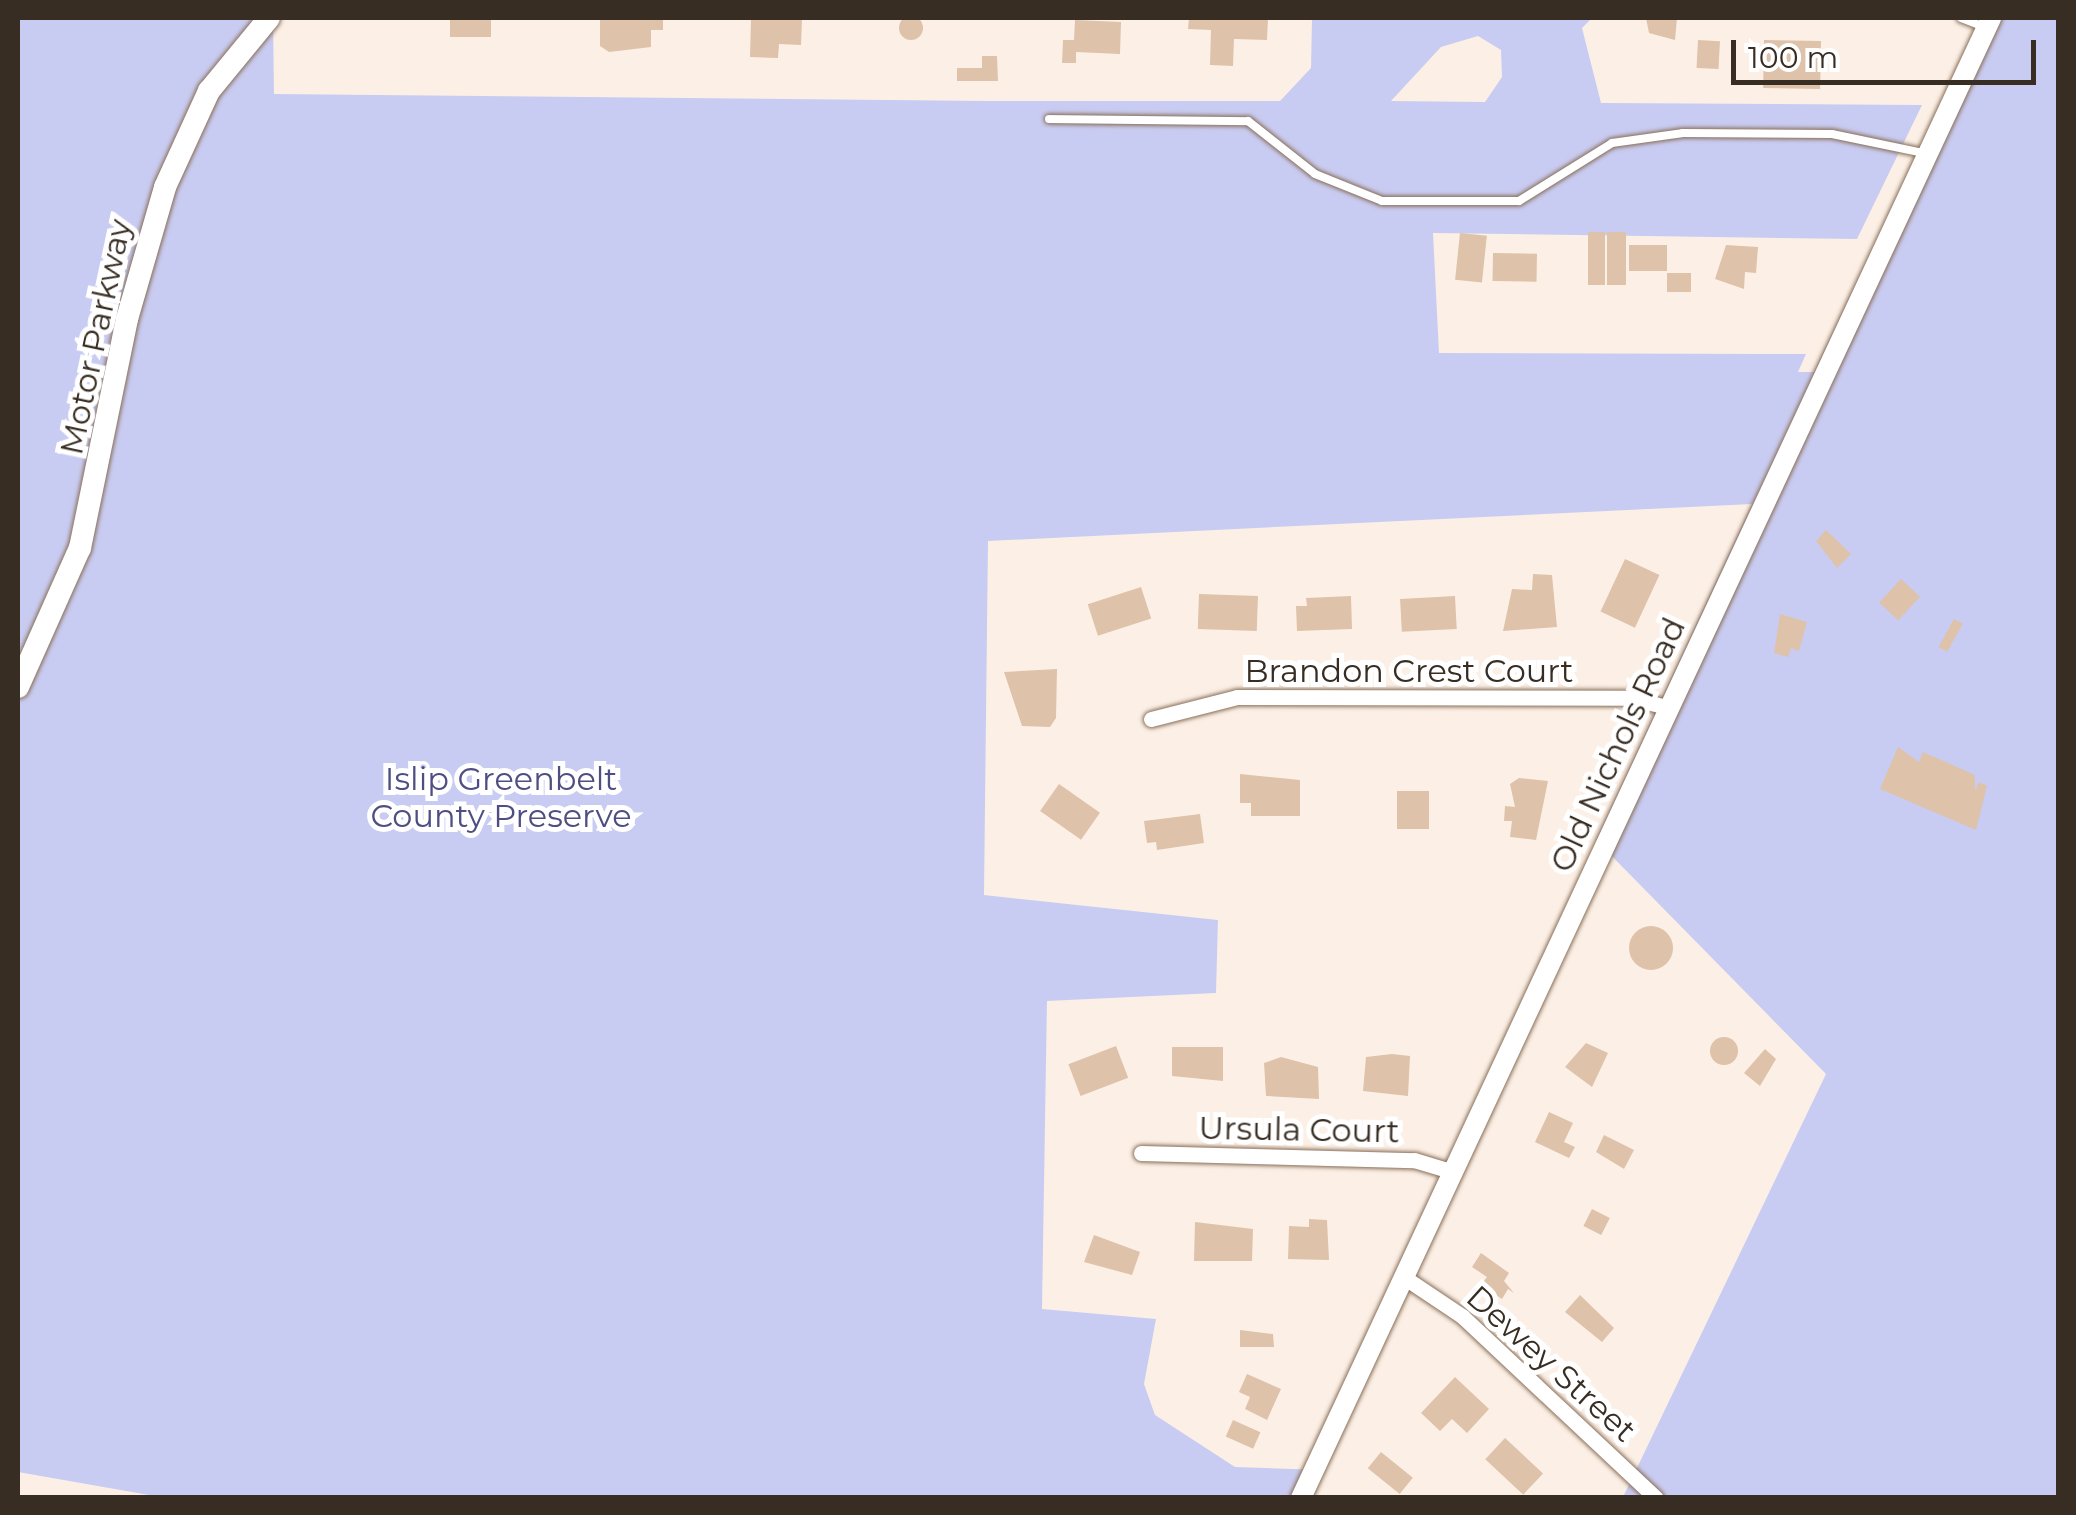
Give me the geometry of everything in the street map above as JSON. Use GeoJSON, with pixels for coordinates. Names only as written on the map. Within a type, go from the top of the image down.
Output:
{"type":"FeatureCollection","features":[{"type":"Feature","properties":{"kind":"main road","name":"Motor Parkway"},"geometry":{"type":"LineString","coordinates":[[18,687],[80,548],[132,301],[165,187],[209,91],[269,18]]}},
{"type":"Feature","properties":{"kind":"street","name":"Old Nichols Road"},"geometry":{"type":"LineString","coordinates":[[1301,1498],[1989,22]]}},
{"type":"Feature","properties":{"kind":"street","name":"Brandon Crest Court"},"geometry":{"type":"LineString","coordinates":[[1151,719],[1238,698],[1634,698],[1668,708]]}},
{"type":"Feature","properties":{"kind":"street","name":"Ursula Court"},"geometry":{"type":"LineString","coordinates":[[1141,1154],[1414,1160],[1454,1172]]}},
{"type":"Feature","properties":{"kind":"street","name":"Dewey Street"},"geometry":{"type":"LineString","coordinates":[[1405,1278],[1462,1316],[1656,1498]]}},
{"type":"Feature","properties":{"kind":"lane"},"geometry":{"type":"LineString","coordinates":[[1962,18],[1989,22]]}},
{"type":"Feature","properties":{"kind":"lane"},"geometry":{"type":"LineString","coordinates":[[1049,118],[1248,120],[1315,174],[1382,201],[1519,201],[1612,143],[1683,133],[1832,134],[1928,154]]}},
{"type":"Feature","properties":{"kind":"green space","name":"Islip Greenbelt County Preserve"},"geometry":{"type":"Polygon","coordinates":[[[18,18],[273,18],[274,94],[1280,101],[1311,68],[1312,18],[1592,18],[1582,28],[1601,103],[1922,105],[1857,239],[1433,233],[1439,353],[1806,354],[1798,372],[1814,372],[1981,18],[2058,18],[2058,1497],[1623,1497],[1826,1074],[1596,840],[1752,504],[988,541],[984,895],[1218,920],[1216,993],[1047,1001],[1042,1309],[1156,1319],[1144,1384],[1155,1415],[1235,1467],[1324,1470],[1312,1497],[166,1498],[18,1472],[18,18]],[[1478,36],[1441,47],[1391,101],[1485,102],[1502,77],[1501,50],[1478,36]]]}},
{"type":"Feature","properties":{"kind":"building"},"geometry":{"type":"Polygon","coordinates":[[[911,16],[923,28],[911,40],[899,28],[911,16]]]}},
{"type":"Feature","properties":{"kind":"building"},"geometry":{"type":"Polygon","coordinates":[[[450,18],[491,18],[491,37],[450,37],[450,18]]]}},
{"type":"Feature","properties":{"kind":"building"},"geometry":{"type":"Polygon","coordinates":[[[600,18],[663,18],[663,30],[651,30],[651,47],[609,52],[600,46],[600,18]]]}},
{"type":"Feature","properties":{"kind":"building"},"geometry":{"type":"Polygon","coordinates":[[[751,18],[802,18],[801,45],[779,44],[778,58],[750,57],[751,18]]]}},
{"type":"Feature","properties":{"kind":"building"},"geometry":{"type":"Polygon","coordinates":[[[1189,18],[1268,18],[1267,40],[1234,39],[1233,66],[1210,65],[1211,30],[1188,29],[1189,18]]]}},
{"type":"Feature","properties":{"kind":"building"},"geometry":{"type":"Polygon","coordinates":[[[1646,18],[1677,18],[1675,40],[1649,33],[1646,18]]]}},
{"type":"Feature","properties":{"kind":"building"},"geometry":{"type":"Polygon","coordinates":[[[1075,20],[1121,22],[1120,54],[1076,52],[1076,63],[1062,63],[1063,40],[1074,40],[1075,20]]]}},
{"type":"Feature","properties":{"kind":"building"},"geometry":{"type":"Polygon","coordinates":[[[1698,40],[1720,41],[1719,69],[1697,68],[1698,40]]]}},
{"type":"Feature","properties":{"kind":"building"},"geometry":{"type":"Polygon","coordinates":[[[1764,40],[1821,41],[1820,89],[1763,88],[1764,40]]]}},
{"type":"Feature","properties":{"kind":"building"},"geometry":{"type":"Polygon","coordinates":[[[982,56],[997,56],[998,81],[957,81],[957,68],[982,68],[982,56]]]}},
{"type":"Feature","properties":{"kind":"building"},"geometry":{"type":"Polygon","coordinates":[[[1588,232],[1605,232],[1605,285],[1588,285],[1588,232]]]}},
{"type":"Feature","properties":{"kind":"building"},"geometry":{"type":"Polygon","coordinates":[[[1607,232],[1626,232],[1626,285],[1607,285],[1607,232]]]}},
{"type":"Feature","properties":{"kind":"building"},"geometry":{"type":"Polygon","coordinates":[[[1460,233],[1487,236],[1482,283],[1455,280],[1460,233]]]}},
{"type":"Feature","properties":{"kind":"building"},"geometry":{"type":"Polygon","coordinates":[[[1629,245],[1667,245],[1667,271],[1629,271],[1629,245]]]}},
{"type":"Feature","properties":{"kind":"building"},"geometry":{"type":"Polygon","coordinates":[[[1726,245],[1758,247],[1756,273],[1745,272],[1744,289],[1715,279],[1726,245]]]}},
{"type":"Feature","properties":{"kind":"building"},"geometry":{"type":"Polygon","coordinates":[[[1493,253],[1537,254],[1537,282],[1493,281],[1493,253]]]}},
{"type":"Feature","properties":{"kind":"building"},"geometry":{"type":"Polygon","coordinates":[[[1667,273],[1691,273],[1691,292],[1667,292],[1667,273]]]}},
{"type":"Feature","properties":{"kind":"building"},"geometry":{"type":"Polygon","coordinates":[[[1826,530],[1851,554],[1837,568],[1816,541],[1826,530]]]}},
{"type":"Feature","properties":{"kind":"building"},"geometry":{"type":"Polygon","coordinates":[[[1625,559],[1659,575],[1635,628],[1600,612],[1625,559]]]}},
{"type":"Feature","properties":{"kind":"building"},"geometry":{"type":"Polygon","coordinates":[[[1533,574],[1552,575],[1557,627],[1503,631],[1512,589],[1532,590],[1533,574]]]}},
{"type":"Feature","properties":{"kind":"building"},"geometry":{"type":"Polygon","coordinates":[[[1901,579],[1920,597],[1898,620],[1879,602],[1901,579]]]}},
{"type":"Feature","properties":{"kind":"building"},"geometry":{"type":"Polygon","coordinates":[[[1141,587],[1151,618],[1098,636],[1088,604],[1141,587]]]}},
{"type":"Feature","properties":{"kind":"building"},"geometry":{"type":"Polygon","coordinates":[[[1199,594],[1258,596],[1257,631],[1198,629],[1199,594]]]}},
{"type":"Feature","properties":{"kind":"building"},"geometry":{"type":"Polygon","coordinates":[[[1351,596],[1352,629],[1297,631],[1296,606],[1307,606],[1306,598],[1351,596]]]}},
{"type":"Feature","properties":{"kind":"building"},"geometry":{"type":"Polygon","coordinates":[[[1455,596],[1457,629],[1402,632],[1400,599],[1455,596]]]}},
{"type":"Feature","properties":{"kind":"building"},"geometry":{"type":"Polygon","coordinates":[[[1780,614],[1807,622],[1799,651],[1791,648],[1788,657],[1774,653],[1780,614]]]}},
{"type":"Feature","properties":{"kind":"building"},"geometry":{"type":"Polygon","coordinates":[[[1954,619],[1963,624],[1947,652],[1938,647],[1954,619]]]}},
{"type":"Feature","properties":{"kind":"building"},"geometry":{"type":"Polygon","coordinates":[[[1057,669],[1056,718],[1050,727],[1022,726],[1004,672],[1057,669]]]}},
{"type":"Feature","properties":{"kind":"building"},"geometry":{"type":"Polygon","coordinates":[[[1898,747],[1919,762],[1923,752],[1975,775],[1975,791],[1979,782],[1987,786],[1976,830],[1880,789],[1898,747]]]}},
{"type":"Feature","properties":{"kind":"building"},"geometry":{"type":"Polygon","coordinates":[[[1240,774],[1300,780],[1300,816],[1251,816],[1251,803],[1240,803],[1240,774]]]}},
{"type":"Feature","properties":{"kind":"building"},"geometry":{"type":"Polygon","coordinates":[[[1519,778],[1548,781],[1536,840],[1510,837],[1512,821],[1504,821],[1505,806],[1515,807],[1510,784],[1519,778]]]}},
{"type":"Feature","properties":{"kind":"building"},"geometry":{"type":"Polygon","coordinates":[[[1059,784],[1100,813],[1081,840],[1040,811],[1059,784]]]}},
{"type":"Feature","properties":{"kind":"building"},"geometry":{"type":"Polygon","coordinates":[[[1397,791],[1429,791],[1429,829],[1397,829],[1397,791]]]}},
{"type":"Feature","properties":{"kind":"building"},"geometry":{"type":"Polygon","coordinates":[[[1200,814],[1204,843],[1157,850],[1156,842],[1147,843],[1144,821],[1200,814]]]}},
{"type":"Feature","properties":{"kind":"building"},"geometry":{"type":"Polygon","coordinates":[[[1651,926],[1667,932],[1673,948],[1667,964],[1651,970],[1635,964],[1629,948],[1635,932],[1651,926]]]}},
{"type":"Feature","properties":{"kind":"building"},"geometry":{"type":"Polygon","coordinates":[[[1724,1037],[1734,1041],[1738,1051],[1734,1061],[1724,1065],[1714,1061],[1710,1051],[1714,1041],[1724,1037]]]}},
{"type":"Feature","properties":{"kind":"building"},"geometry":{"type":"Polygon","coordinates":[[[1586,1043],[1608,1053],[1592,1087],[1565,1067],[1586,1043]]]}},
{"type":"Feature","properties":{"kind":"building"},"geometry":{"type":"Polygon","coordinates":[[[1116,1046],[1128,1078],[1081,1096],[1068,1064],[1116,1046]]]}},
{"type":"Feature","properties":{"kind":"building"},"geometry":{"type":"Polygon","coordinates":[[[1172,1047],[1223,1047],[1223,1081],[1172,1076],[1172,1047]]]}},
{"type":"Feature","properties":{"kind":"building"},"geometry":{"type":"Polygon","coordinates":[[[1765,1049],[1776,1059],[1760,1086],[1744,1073],[1765,1049]]]}},
{"type":"Feature","properties":{"kind":"building"},"geometry":{"type":"Polygon","coordinates":[[[1410,1056],[1408,1096],[1363,1091],[1366,1057],[1410,1056]]]}},
{"type":"Feature","properties":{"kind":"building"},"geometry":{"type":"Polygon","coordinates":[[[1281,1057],[1318,1067],[1319,1099],[1266,1096],[1264,1063],[1281,1057]]]}},
{"type":"Feature","properties":{"kind":"building"},"geometry":{"type":"Polygon","coordinates":[[[1549,1112],[1573,1123],[1564,1142],[1575,1147],[1569,1158],[1535,1142],[1549,1112]]]}},
{"type":"Feature","properties":{"kind":"building"},"geometry":{"type":"Polygon","coordinates":[[[1604,1135],[1634,1150],[1624,1169],[1596,1152],[1604,1135]]]}},
{"type":"Feature","properties":{"kind":"building"},"geometry":{"type":"Polygon","coordinates":[[[1592,1209],[1610,1218],[1601,1235],[1583,1226],[1592,1209]]]}},
{"type":"Feature","properties":{"kind":"building"},"geometry":{"type":"Polygon","coordinates":[[[1309,1219],[1327,1220],[1329,1260],[1288,1259],[1289,1226],[1309,1227],[1309,1219]]]}},
{"type":"Feature","properties":{"kind":"building"},"geometry":{"type":"Polygon","coordinates":[[[1195,1222],[1253,1229],[1252,1261],[1194,1261],[1195,1222]]]}},
{"type":"Feature","properties":{"kind":"building"},"geometry":{"type":"Polygon","coordinates":[[[1094,1235],[1140,1252],[1132,1275],[1084,1262],[1094,1235]]]}},
{"type":"Feature","properties":{"kind":"building"},"geometry":{"type":"Polygon","coordinates":[[[1481,1253],[1509,1273],[1504,1281],[1514,1293],[1508,1289],[1502,1299],[1481,1285],[1487,1277],[1472,1267],[1481,1253]]]}},
{"type":"Feature","properties":{"kind":"building"},"geometry":{"type":"Polygon","coordinates":[[[1580,1295],[1614,1328],[1602,1342],[1565,1312],[1580,1295]]]}},
{"type":"Feature","properties":{"kind":"building"},"geometry":{"type":"Polygon","coordinates":[[[1240,1330],[1273,1334],[1274,1347],[1240,1347],[1240,1330]]]}},
{"type":"Feature","properties":{"kind":"building"},"geometry":{"type":"Polygon","coordinates":[[[1247,1374],[1281,1389],[1267,1420],[1245,1409],[1250,1397],[1239,1392],[1247,1374]]]}},
{"type":"Feature","properties":{"kind":"building"},"geometry":{"type":"Polygon","coordinates":[[[1455,1377],[1489,1409],[1467,1433],[1452,1419],[1440,1431],[1421,1413],[1455,1377]]]}},
{"type":"Feature","properties":{"kind":"building"},"geometry":{"type":"Polygon","coordinates":[[[1233,1420],[1260,1432],[1253,1449],[1226,1436],[1233,1420]]]}},
{"type":"Feature","properties":{"kind":"building"},"geometry":{"type":"Polygon","coordinates":[[[1505,1438],[1543,1473],[1523,1495],[1485,1459],[1505,1438]]]}},
{"type":"Feature","properties":{"kind":"building"},"geometry":{"type":"Polygon","coordinates":[[[1381,1452],[1413,1478],[1400,1494],[1368,1468],[1381,1452]]]}}]}
